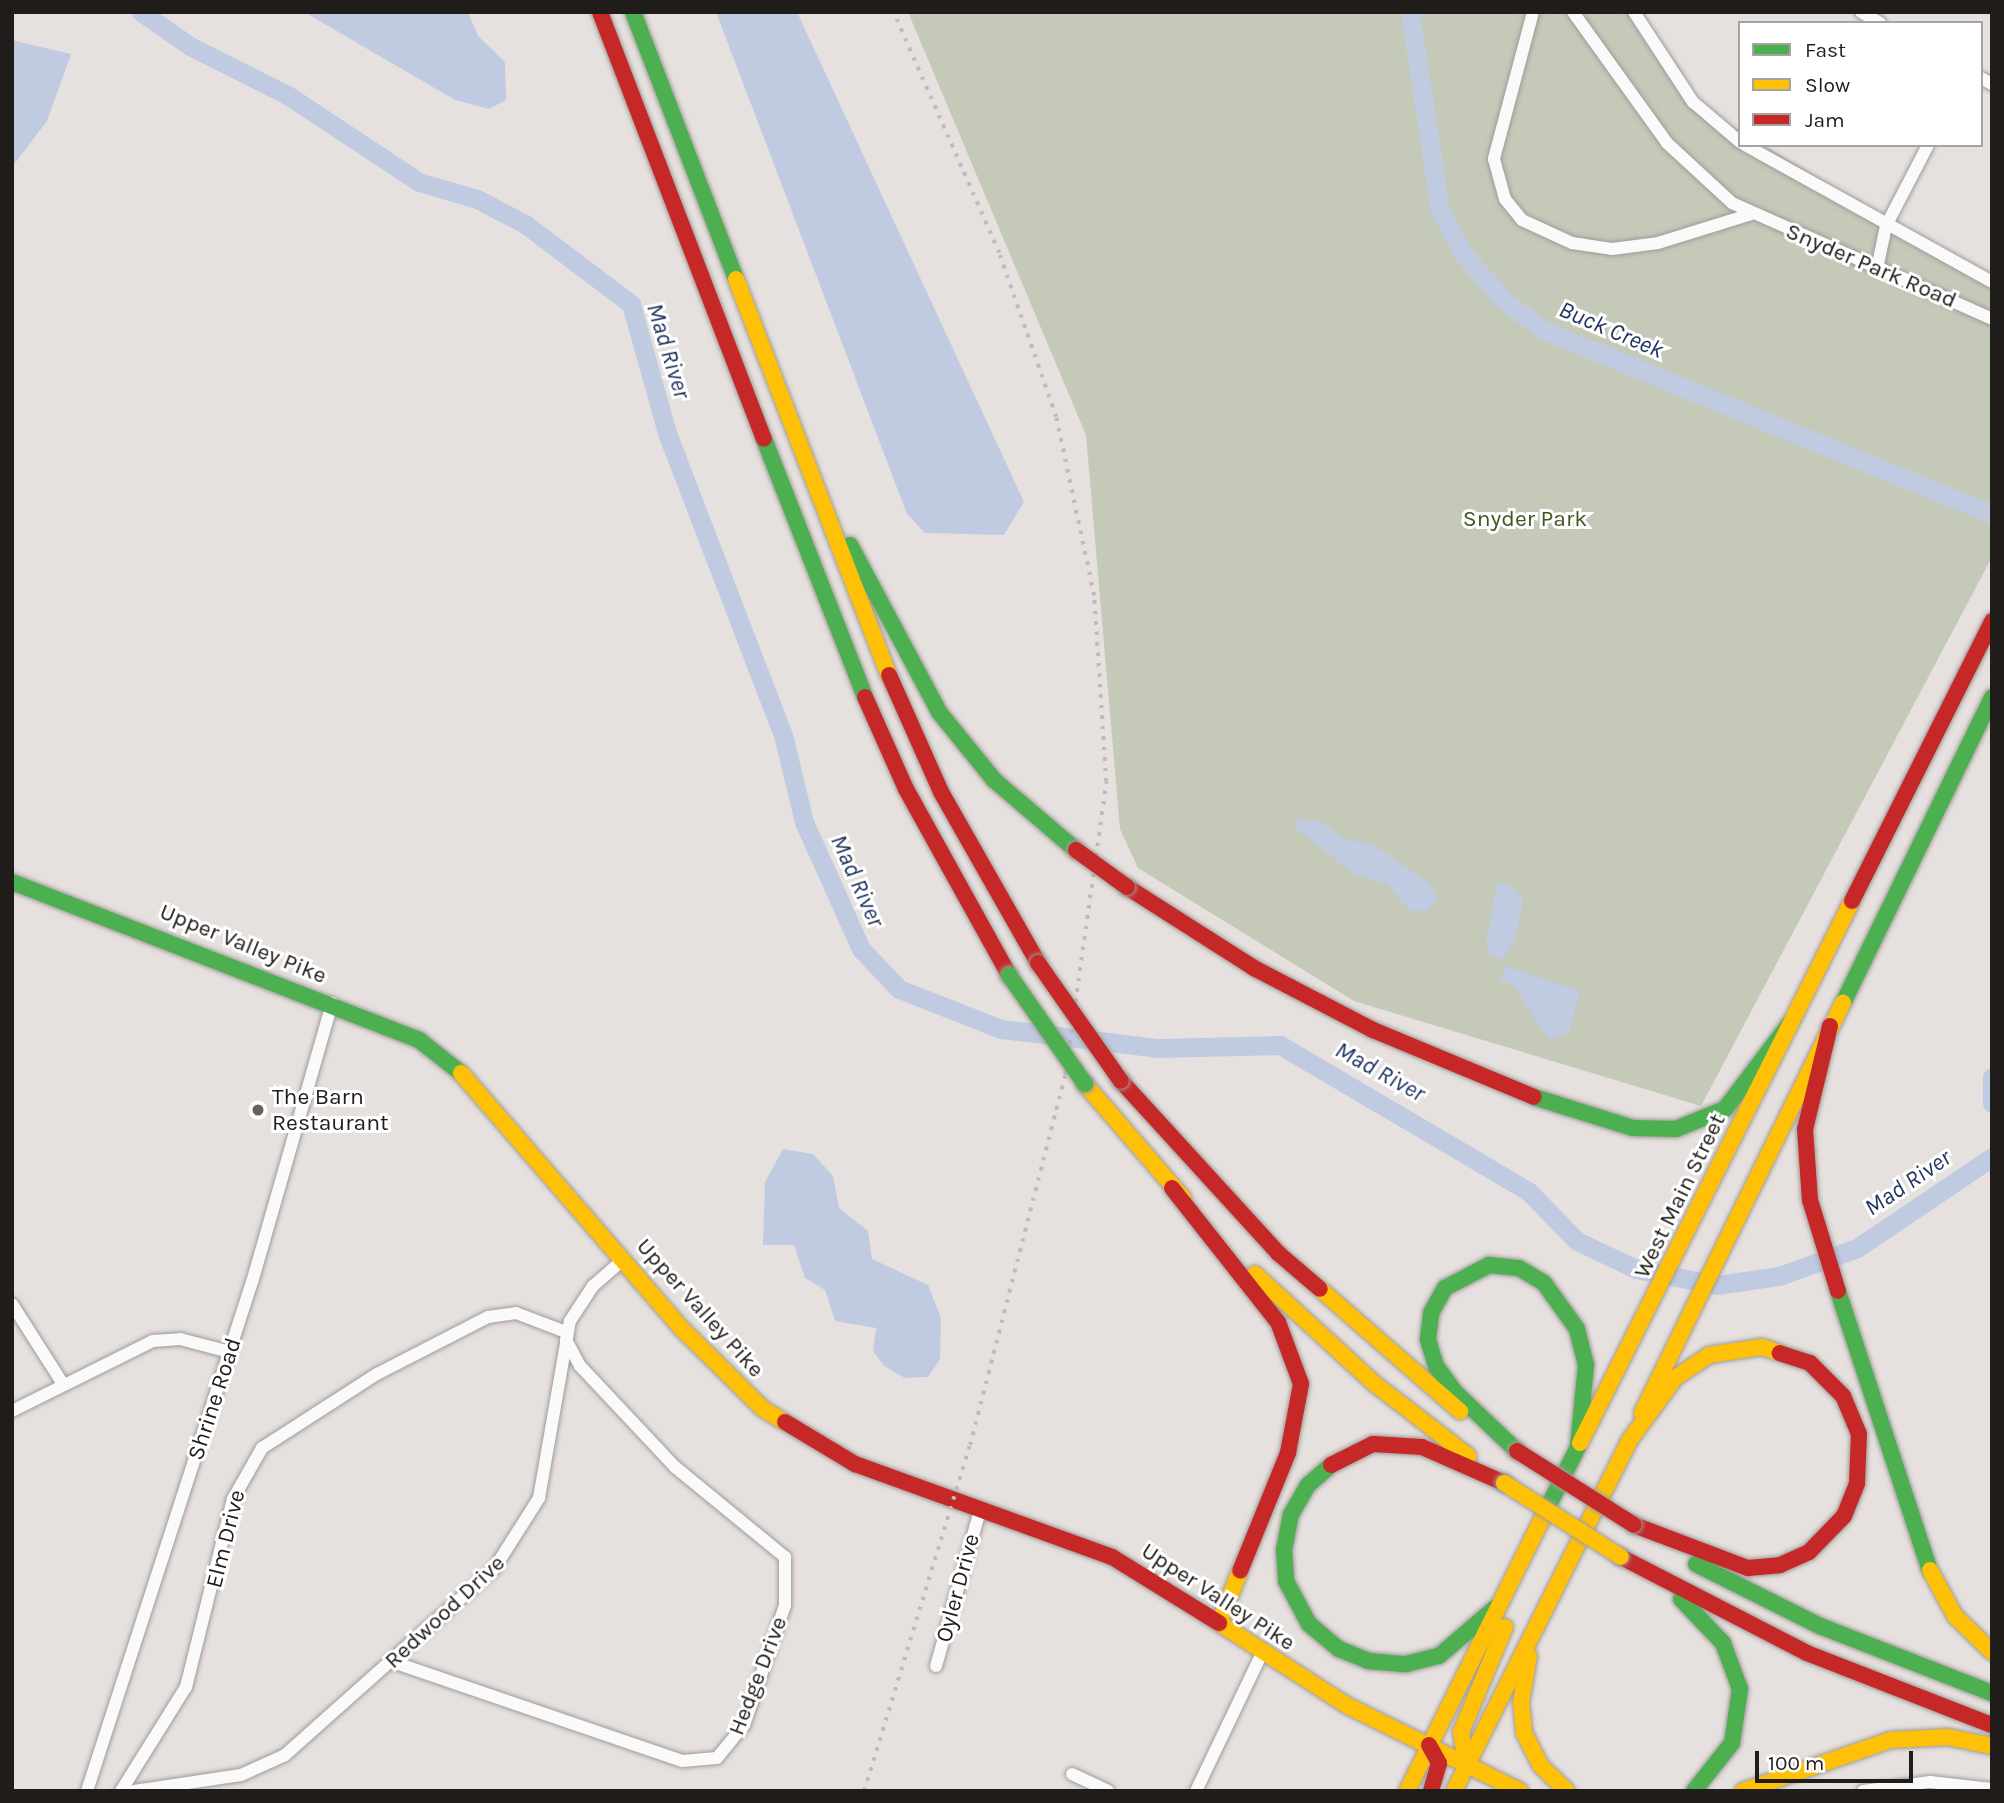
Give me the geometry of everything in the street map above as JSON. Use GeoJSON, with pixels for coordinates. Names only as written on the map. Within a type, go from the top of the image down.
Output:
{"type":"FeatureCollection","features":[{"type":"Feature","properties":{"kind":"main road"},"geometry":{"type":"LineString","coordinates":[[600,12],[844,649],[906,789],[1009,975],[1085,1084],[1278,1322],[1294,1352],[1301,1384],[1288,1453],[1219,1623]]}},
{"type":"Feature","properties":{"kind":"main road"},"geometry":{"type":"LineString","coordinates":[[633,12],[783,408],[911,726],[1038,963],[1121,1081],[1319,1293],[1425,1385],[1517,1451],[1634,1525],[1820,1626],[1992,1693]]}},
{"type":"Feature","properties":{"kind":"main road"},"geometry":{"type":"LineString","coordinates":[[783,408],[887,623],[939,712],[994,780],[1076,850],[1127,887],[1242,961],[1373,1030],[1550,1104],[1633,1128],[1676,1129],[1725,1110],[1793,1019]]}},
{"type":"Feature","properties":{"kind":"main road","name":"West Main Street"},"geometry":{"type":"LineString","coordinates":[[1407,1791],[1507,1596],[1578,1447],[1643,1323],[1992,621]]}},
{"type":"Feature","properties":{"kind":"main road"},"geometry":{"type":"LineString","coordinates":[[1454,1791],[1629,1441],[1679,1332],[1992,697]]}},
{"type":"Feature","properties":{"kind":"main road","name":"Upper Valley Pike"},"geometry":{"type":"LineString","coordinates":[[12,882],[332,1003],[419,1040],[461,1070],[711,1362],[788,1427],[855,1464],[1112,1557],[1346,1705],[1520,1791]]}},
{"type":"Feature","properties":{"kind":"main road"},"geometry":{"type":"LineString","coordinates":[[1830,1026],[1805,1129],[1812,1209],[1922,1559],[1955,1616],[1992,1652]]}},
{"type":"Feature","properties":{"kind":"main road"},"geometry":{"type":"LineString","coordinates":[[1172,1188],[1311,1327],[1504,1483],[1621,1557],[1807,1653],[1992,1725]]}},
{"type":"Feature","properties":{"kind":"main road"},"geometry":{"type":"LineString","coordinates":[[1517,1451],[1455,1392],[1436,1366],[1428,1339],[1431,1313],[1445,1288],[1489,1265],[1518,1268],[1544,1283],[1577,1329],[1586,1365],[1578,1447]]}},
{"type":"Feature","properties":{"kind":"main road"},"geometry":{"type":"LineString","coordinates":[[1629,1441],[1692,1363],[1746,1347],[1797,1356],[1824,1373],[1843,1396],[1860,1447],[1857,1483],[1844,1516],[1823,1542],[1793,1560],[1748,1567],[1634,1525]]}},
{"type":"Feature","properties":{"kind":"main road"},"geometry":{"type":"LineString","coordinates":[[1504,1483],[1408,1444],[1356,1450],[1322,1471],[1299,1498],[1287,1528],[1284,1564],[1296,1604],[1325,1639],[1353,1657],[1386,1664],[1423,1661],[1451,1649],[1507,1596]]}},
{"type":"Feature","properties":{"kind":"main road"},"geometry":{"type":"LineString","coordinates":[[1466,1763],[1461,1732],[1523,1588],[1535,1538]]}},
{"type":"Feature","properties":{"kind":"main road"},"geometry":{"type":"LineString","coordinates":[[1621,1557],[1713,1630],[1737,1674],[1740,1705],[1732,1743],[1694,1791]]}},
{"type":"Feature","properties":{"kind":"main road"},"geometry":{"type":"LineString","coordinates":[[1538,1621],[1522,1688],[1522,1719],[1541,1766],[1567,1791]]}},
{"type":"Feature","properties":{"kind":"main road"},"geometry":{"type":"LineString","coordinates":[[1743,1791],[1890,1740],[1948,1737],[1992,1746]]}},
{"type":"Feature","properties":{"kind":"main road"},"geometry":{"type":"LineString","coordinates":[[1429,1745],[1439,1763],[1431,1791]]}},
{"type":"Feature","properties":{"kind":"street"},"geometry":{"type":"LineString","coordinates":[[1533,12],[1494,159],[1505,199],[1522,220],[1572,243],[1612,248],[1658,243],[1751,214]]}},
{"type":"Feature","properties":{"kind":"street","name":"Snyder Park Road"},"geometry":{"type":"LineString","coordinates":[[1573,12],[1667,143],[1751,214],[1992,319]]}},
{"type":"Feature","properties":{"kind":"street"},"geometry":{"type":"LineString","coordinates":[[1634,12],[1693,102],[1738,140]]}},
{"type":"Feature","properties":{"kind":"street"},"geometry":{"type":"LineString","coordinates":[[1861,12],[1877,21]]}},
{"type":"Feature","properties":{"kind":"street"},"geometry":{"type":"LineString","coordinates":[[1748,147],[1886,226],[1992,282]]}},
{"type":"Feature","properties":{"kind":"street"},"geometry":{"type":"LineString","coordinates":[[1877,269],[1886,226],[1927,147]]}},
{"type":"Feature","properties":{"kind":"street","name":"Shrine Road"},"geometry":{"type":"LineString","coordinates":[[88,1791],[230,1352],[332,1003]]}},
{"type":"Feature","properties":{"kind":"street","name":"Redwood Drive"},"geometry":{"type":"LineString","coordinates":[[134,1791],[268,1765],[393,1662],[494,1569],[532,1515],[550,1459],[566,1336],[593,1286],[624,1259]]}},
{"type":"Feature","properties":{"kind":"street"},"geometry":{"type":"LineString","coordinates":[[12,1304],[63,1384]]}},
{"type":"Feature","properties":{"kind":"street","name":"Elm Drive"},"geometry":{"type":"LineString","coordinates":[[121,1791],[186,1687],[233,1499],[262,1448],[366,1381],[488,1317],[516,1313],[566,1336]]}},
{"type":"Feature","properties":{"kind":"street","name":"Hedge Drive"},"geometry":{"type":"LineString","coordinates":[[393,1662],[682,1761],[717,1758],[744,1725],[785,1605],[785,1557],[677,1469],[580,1366],[566,1336]]}},
{"type":"Feature","properties":{"kind":"street"},"geometry":{"type":"LineString","coordinates":[[12,1411],[153,1341],[180,1339],[230,1352]]}},
{"type":"Feature","properties":{"kind":"street","name":"Oyler Drive"},"geometry":{"type":"LineString","coordinates":[[936,1666],[980,1510]]}},
{"type":"Feature","properties":{"kind":"street"},"geometry":{"type":"LineString","coordinates":[[1196,1791],[1262,1653]]}},
{"type":"Feature","properties":{"kind":"street"},"geometry":{"type":"LineString","coordinates":[[1072,1774],[1108,1791]]}},
{"type":"Feature","properties":{"kind":"street"},"geometry":{"type":"LineString","coordinates":[[1863,1791],[1930,1782],[1992,1789]]}},
{"type":"Feature","properties":{"kind":"green space","name":"Snyder Park"},"geometry":{"type":"Polygon","coordinates":[[[908,12],[1636,12],[1693,102],[1738,129],[1738,147],[1767,147],[1992,283],[1992,557],[1701,1106],[1354,1001],[1138,868],[1120,829],[1086,435],[908,12]]]}},
{"type":"Feature","properties":{"kind":"water"},"geometry":{"type":"Polygon","coordinates":[[[304,12],[468,12],[478,36],[505,62],[506,100],[489,109],[455,100],[304,12]]]}},
{"type":"Feature","properties":{"kind":"water"},"geometry":{"type":"Polygon","coordinates":[[[716,12],[797,12],[1024,502],[1004,535],[925,533],[907,514],[716,12]]]}},
{"type":"Feature","properties":{"kind":"water"},"geometry":{"type":"Polygon","coordinates":[[[12,40],[71,54],[47,121],[12,167],[12,40]]]}},
{"type":"Feature","properties":{"kind":"water"},"geometry":{"type":"Polygon","coordinates":[[[1297,818],[1323,822],[1345,840],[1371,843],[1431,884],[1438,899],[1427,911],[1409,910],[1387,884],[1354,874],[1294,827],[1297,818]]]}},
{"type":"Feature","properties":{"kind":"water"},"geometry":{"type":"Polygon","coordinates":[[[1497,882],[1514,887],[1523,900],[1515,941],[1502,959],[1490,956],[1486,943],[1497,882]]]}},
{"type":"Feature","properties":{"kind":"water"},"geometry":{"type":"Polygon","coordinates":[[[1506,966],[1580,991],[1569,1032],[1551,1040],[1542,1031],[1514,986],[1500,979],[1506,966]]]}},
{"type":"Feature","properties":{"kind":"water"},"geometry":{"type":"Polygon","coordinates":[[[783,1149],[813,1154],[833,1176],[839,1208],[868,1231],[872,1259],[928,1285],[941,1318],[940,1359],[928,1377],[905,1378],[884,1366],[873,1351],[876,1328],[835,1321],[825,1290],[805,1278],[794,1245],[763,1245],[765,1182],[783,1149]]]}},
{"type":"Feature","properties":{"kind":"waterway","name":"Mad River"},"geometry":{"type":"LineString","coordinates":[[141,12],[190,46],[289,96],[419,182],[477,199],[525,224],[631,304],[667,433],[783,735],[804,822],[861,949],[899,989],[1001,1029],[1157,1048],[1280,1045],[1528,1191],[1577,1241],[1636,1269],[1717,1285],[1779,1276],[1857,1248],[1992,1157]]}},
{"type":"Feature","properties":{"kind":"waterway","name":"Buck Creek"},"geometry":{"type":"LineString","coordinates":[[1410,12],[1440,210],[1464,255],[1504,300],[1543,330],[1992,514]]}},
{"type":"Feature","properties":{"kind":"waterway","name":"Buck Creek"},"geometry":{"type":"LineString","coordinates":[[1992,1077],[1992,1103]]}},
{"type":"Feature","properties":{"kind":"railway"},"geometry":{"type":"LineString","coordinates":[[864,1791],[970,1445],[1065,1075],[1106,782],[1094,596],[1056,417],[999,253],[893,12]]}},
{"type":"Feature","properties":{"kind":"traffic: fast"},"geometry":{"type":"LineString","coordinates":[[633,12],[736,279]]}},
{"type":"Feature","properties":{"kind":"traffic: fast"},"geometry":{"type":"LineString","coordinates":[[764,439],[865,697]]}},
{"type":"Feature","properties":{"kind":"traffic: fast"},"geometry":{"type":"LineString","coordinates":[[850,545],[939,712],[994,780],[1076,850]]}},
{"type":"Feature","properties":{"kind":"traffic: fast"},"geometry":{"type":"LineString","coordinates":[[1843,1003],[1992,697]]}},
{"type":"Feature","properties":{"kind":"traffic: fast"},"geometry":{"type":"LineString","coordinates":[[12,882],[419,1040],[461,1073]]}},
{"type":"Feature","properties":{"kind":"traffic: fast"},"geometry":{"type":"LineString","coordinates":[[1009,975],[1085,1084]]}},
{"type":"Feature","properties":{"kind":"traffic: fast"},"geometry":{"type":"LineString","coordinates":[[1534,1097],[1633,1128],[1676,1129],[1725,1109],[1793,1019]]}},
{"type":"Feature","properties":{"kind":"traffic: fast"},"geometry":{"type":"LineString","coordinates":[[1517,1451],[1455,1392],[1436,1366],[1428,1339],[1431,1313],[1445,1288],[1489,1265],[1519,1268],[1544,1283],[1577,1329],[1586,1365],[1578,1447],[1544,1515]]}},
{"type":"Feature","properties":{"kind":"traffic: fast"},"geometry":{"type":"LineString","coordinates":[[1838,1291],[1930,1570]]}},
{"type":"Feature","properties":{"kind":"traffic: fast"},"geometry":{"type":"LineString","coordinates":[[1331,1465],[1308,1485],[1291,1514],[1284,1550],[1286,1581],[1309,1624],[1339,1649],[1368,1661],[1406,1664],[1439,1656],[1495,1608]]}},
{"type":"Feature","properties":{"kind":"traffic: fast"},"geometry":{"type":"LineString","coordinates":[[1696,1564],[1820,1626],[1992,1693]]}},
{"type":"Feature","properties":{"kind":"traffic: fast"},"geometry":{"type":"LineString","coordinates":[[1681,1599],[1723,1643],[1740,1689],[1732,1743],[1694,1791]]}},
{"type":"Feature","properties":{"kind":"traffic: slow"},"geometry":{"type":"LineString","coordinates":[[736,279],[889,675]]}},
{"type":"Feature","properties":{"kind":"traffic: slow"},"geometry":{"type":"LineString","coordinates":[[1580,1443],[1852,901]]}},
{"type":"Feature","properties":{"kind":"traffic: slow"},"geometry":{"type":"LineString","coordinates":[[1642,1413],[1843,1003]]}},
{"type":"Feature","properties":{"kind":"traffic: slow"},"geometry":{"type":"LineString","coordinates":[[461,1073],[682,1329],[763,1409],[785,1422]]}},
{"type":"Feature","properties":{"kind":"traffic: slow"},"geometry":{"type":"LineString","coordinates":[[1085,1084],[1183,1198]]}},
{"type":"Feature","properties":{"kind":"traffic: slow"},"geometry":{"type":"LineString","coordinates":[[1255,1274],[1375,1384],[1468,1456]]}},
{"type":"Feature","properties":{"kind":"traffic: slow"},"geometry":{"type":"LineString","coordinates":[[1320,1289],[1460,1411]]}},
{"type":"Feature","properties":{"kind":"traffic: slow"},"geometry":{"type":"LineString","coordinates":[[1454,1791],[1629,1441],[1675,1378],[1709,1355],[1762,1347],[1780,1353]]}},
{"type":"Feature","properties":{"kind":"traffic: slow"},"geometry":{"type":"LineString","coordinates":[[1504,1483],[1621,1557]]}},
{"type":"Feature","properties":{"kind":"traffic: slow"},"geometry":{"type":"LineString","coordinates":[[1407,1791],[1544,1515]]}},
{"type":"Feature","properties":{"kind":"traffic: slow"},"geometry":{"type":"LineString","coordinates":[[1930,1570],[1955,1616],[1992,1652]]}},
{"type":"Feature","properties":{"kind":"traffic: slow"},"geometry":{"type":"LineString","coordinates":[[1240,1571],[1219,1623],[1346,1705],[1520,1791]]}},
{"type":"Feature","properties":{"kind":"traffic: slow"},"geometry":{"type":"LineString","coordinates":[[1466,1763],[1461,1732],[1505,1627]]}},
{"type":"Feature","properties":{"kind":"traffic: slow"},"geometry":{"type":"LineString","coordinates":[[1529,1656],[1521,1702],[1524,1733],[1541,1766],[1567,1791]]}},
{"type":"Feature","properties":{"kind":"traffic: slow"},"geometry":{"type":"LineString","coordinates":[[1743,1791],[1890,1740],[1948,1737],[1992,1746]]}},
{"type":"Feature","properties":{"kind":"traffic: jam"},"geometry":{"type":"LineString","coordinates":[[600,12],[764,439]]}},
{"type":"Feature","properties":{"kind":"traffic: jam"},"geometry":{"type":"LineString","coordinates":[[1852,901],[1992,621]]}},
{"type":"Feature","properties":{"kind":"traffic: jam"},"geometry":{"type":"LineString","coordinates":[[889,675],[941,792],[1038,963]]}},
{"type":"Feature","properties":{"kind":"traffic: jam"},"geometry":{"type":"LineString","coordinates":[[865,697],[906,789],[1009,975]]}},
{"type":"Feature","properties":{"kind":"traffic: jam"},"geometry":{"type":"LineString","coordinates":[[1076,850],[1127,887]]}},
{"type":"Feature","properties":{"kind":"traffic: jam"},"geometry":{"type":"LineString","coordinates":[[1127,887],[1254,968],[1373,1030],[1534,1097]]}},
{"type":"Feature","properties":{"kind":"traffic: jam"},"geometry":{"type":"LineString","coordinates":[[1038,963],[1121,1081]]}},
{"type":"Feature","properties":{"kind":"traffic: jam"},"geometry":{"type":"LineString","coordinates":[[1830,1026],[1805,1129],[1810,1200],[1838,1291]]}},
{"type":"Feature","properties":{"kind":"traffic: jam"},"geometry":{"type":"LineString","coordinates":[[1121,1081],[1278,1253],[1320,1289]]}},
{"type":"Feature","properties":{"kind":"traffic: jam"},"geometry":{"type":"LineString","coordinates":[[1172,1188],[1278,1322],[1301,1384],[1288,1453],[1240,1571]]}},
{"type":"Feature","properties":{"kind":"traffic: jam"},"geometry":{"type":"LineString","coordinates":[[1634,1525],[1748,1568],[1780,1565],[1809,1552],[1844,1516],[1857,1483],[1859,1434],[1843,1396],[1810,1363],[1780,1353]]}},
{"type":"Feature","properties":{"kind":"traffic: jam"},"geometry":{"type":"LineString","coordinates":[[785,1422],[855,1464],[1112,1557],[1219,1623]]}},
{"type":"Feature","properties":{"kind":"traffic: jam"},"geometry":{"type":"LineString","coordinates":[[1331,1465],[1373,1444],[1422,1447],[1504,1483]]}},
{"type":"Feature","properties":{"kind":"traffic: jam"},"geometry":{"type":"LineString","coordinates":[[1517,1451],[1634,1525]]}},
{"type":"Feature","properties":{"kind":"traffic: jam"},"geometry":{"type":"LineString","coordinates":[[1621,1557],[1807,1653],[1992,1725]]}},
{"type":"Feature","properties":{"kind":"traffic: jam"},"geometry":{"type":"LineString","coordinates":[[1429,1745],[1439,1763],[1431,1791]]}},
{"type":"Feature","properties":{"kind":"place","name":"The Barn Restaurant"},"geometry":{"type":"Point","coordinates":[258,1110]}}]}
